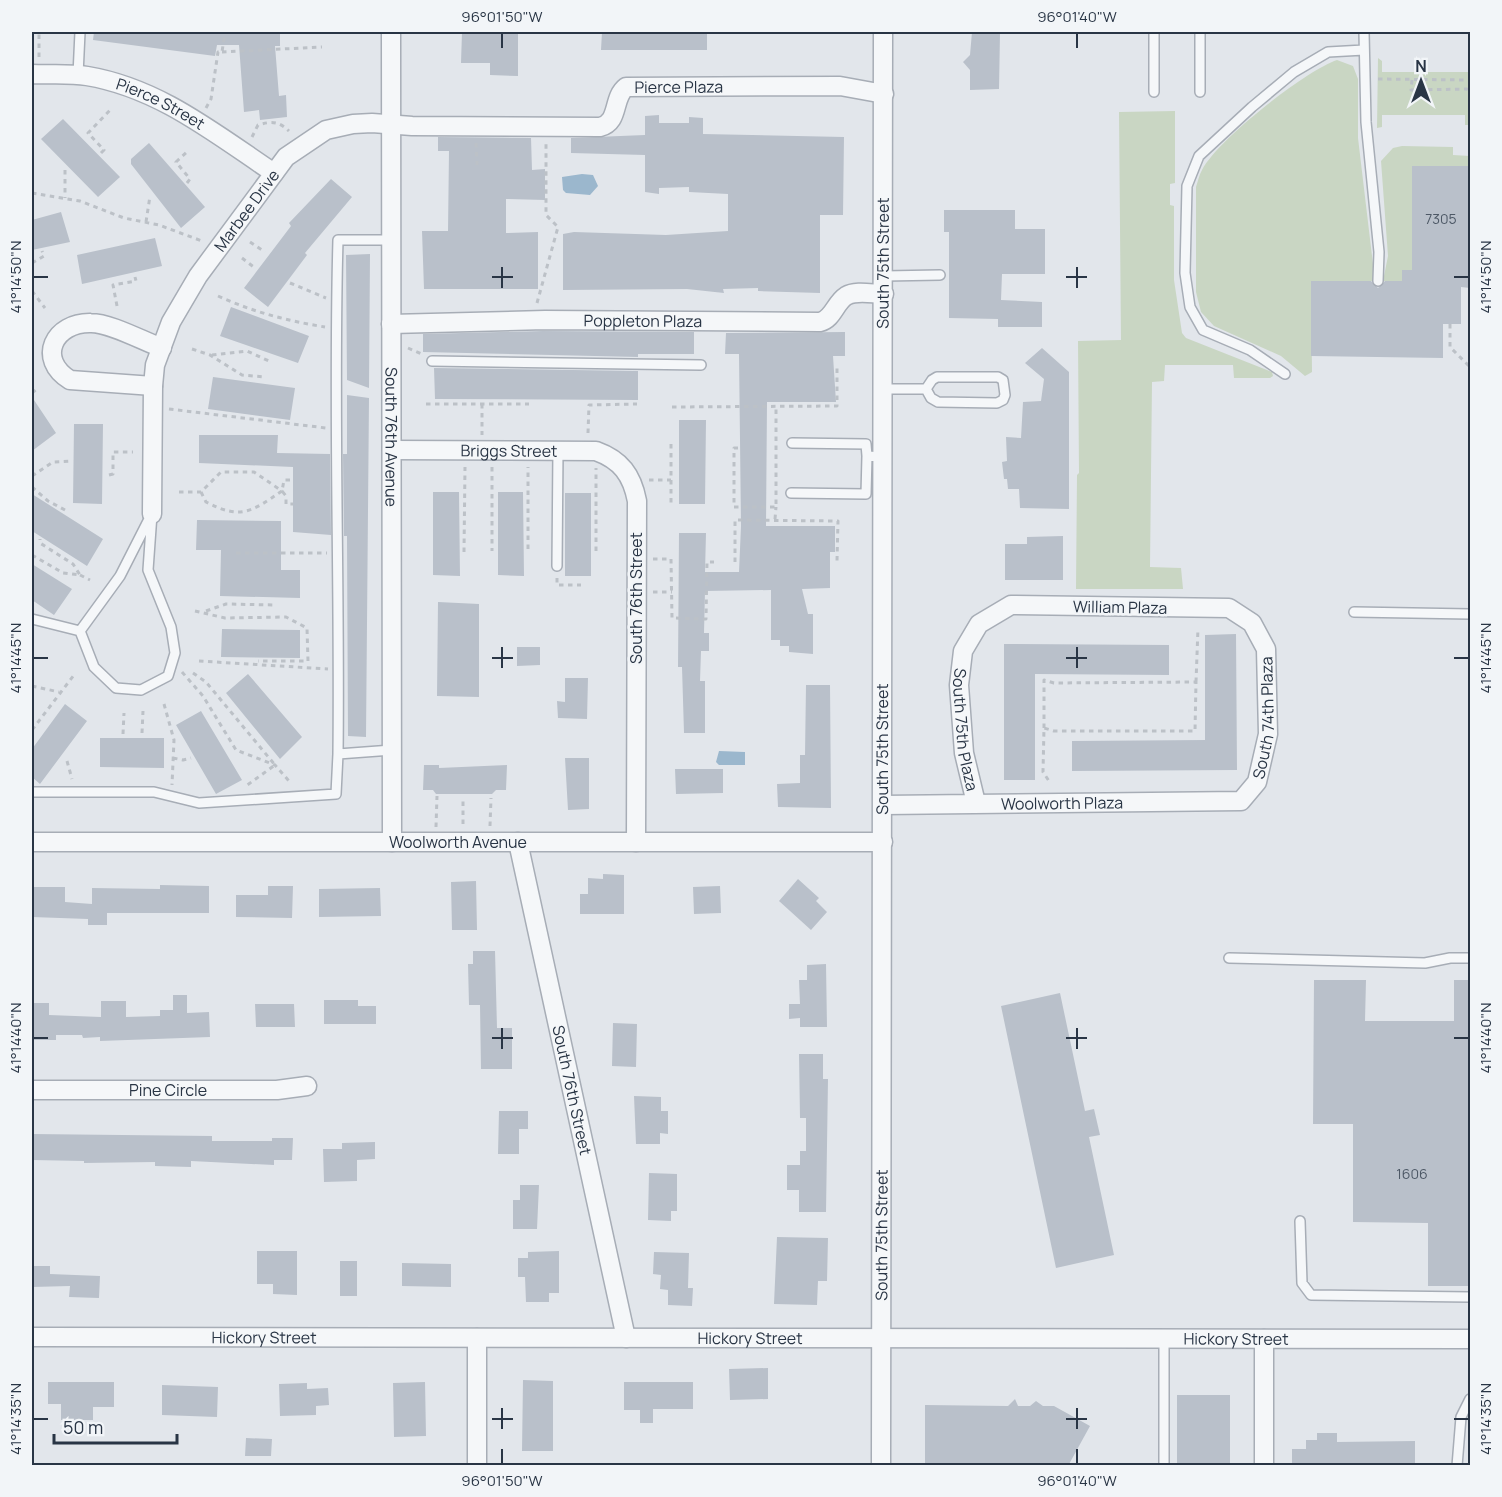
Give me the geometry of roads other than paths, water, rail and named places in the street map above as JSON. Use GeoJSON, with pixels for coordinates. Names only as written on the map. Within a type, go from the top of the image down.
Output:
{"type":"FeatureCollection","features":[{"type":"Feature","properties":{"kind":"street","name":"South 76th Avenue"},"geometry":{"type":"LineString","coordinates":[[391,32],[392,842]]}},
{"type":"Feature","properties":{"kind":"street","name":"South 75th Street"},"geometry":{"type":"LineString","coordinates":[[881,1466],[884,805],[875,456],[884,389],[883,32]]}},
{"type":"Feature","properties":{"kind":"street","name":"Pierce Street"},"geometry":{"type":"LineString","coordinates":[[35,69],[114,82],[146,92],[274,173]]}},
{"type":"Feature","properties":{"kind":"street","name":"Pierce Plaza"},"geometry":{"type":"LineString","coordinates":[[391,125],[546,127],[608,125],[613,120],[620,92],[626,87],[840,86],[884,93]]}},
{"type":"Feature","properties":{"kind":"street","name":"Marbee Drive"},"geometry":{"type":"LineString","coordinates":[[158,356],[181,302],[216,251],[290,153],[326,130],[353,124],[391,125]]}},
{"type":"Feature","properties":{"kind":"street","name":"Poppleton Plaza"},"geometry":{"type":"LineString","coordinates":[[391,324],[536,321],[820,322],[829,317],[845,296],[855,293],[884,294]]}},
{"type":"Feature","properties":{"kind":"street"},"geometry":{"type":"LineString","coordinates":[[152,514],[152,408],[158,356],[94,322],[70,325],[62,330],[53,345],[55,365],[61,374],[70,380],[153,386]]}},
{"type":"Feature","properties":{"kind":"street","name":"Briggs Street"},"geometry":{"type":"LineString","coordinates":[[392,450],[596,451],[627,473]]}},
{"type":"Feature","properties":{"kind":"street","name":"South 76th Street"},"geometry":{"type":"LineString","coordinates":[[627,473],[637,501],[636,842]]}},
{"type":"Feature","properties":{"kind":"street","name":"William Plaza"},"geometry":{"type":"LineString","coordinates":[[1011,605],[1229,608]]}},
{"type":"Feature","properties":{"kind":"street","name":"South 75th Plaza"},"geometry":{"type":"LineString","coordinates":[[976,803],[964,753],[958,685],[963,651],[979,624],[1011,605]]}},
{"type":"Feature","properties":{"kind":"street","name":"South 74th Plaza"},"geometry":{"type":"LineString","coordinates":[[1229,608],[1252,623],[1266,649],[1269,734],[1257,782],[1241,801]]}},
{"type":"Feature","properties":{"kind":"street","name":"Woolworth Plaza"},"geometry":{"type":"LineString","coordinates":[[884,805],[1241,801]]}},
{"type":"Feature","properties":{"kind":"street","name":"Woolworth Avenue"},"geometry":{"type":"LineString","coordinates":[[32,842],[883,842]]}},
{"type":"Feature","properties":{"kind":"street","name":"South 76th Street"},"geometry":{"type":"LineString","coordinates":[[518,842],[626,1338]]}},
{"type":"Feature","properties":{"kind":"street","name":"Pine Circle"},"geometry":{"type":"LineString","coordinates":[[32,1090],[277,1090],[306,1086]]}},
{"type":"Feature","properties":{"kind":"street","name":"Hickory Street"},"geometry":{"type":"LineString","coordinates":[[32,1337],[1470,1339]]}},
{"type":"Feature","properties":{"kind":"street"},"geometry":{"type":"LineString","coordinates":[[477,1338],[477,1466]]}},
{"type":"Feature","properties":{"kind":"street"},"geometry":{"type":"LineString","coordinates":[[1264,1339],[1264,1466]]}},
{"type":"Feature","properties":{"kind":"lane"},"geometry":{"type":"LineString","coordinates":[[78,75],[80,32]]}},
{"type":"Feature","properties":{"kind":"lane"},"geometry":{"type":"LineString","coordinates":[[1154,32],[1154,92]]}},
{"type":"Feature","properties":{"kind":"lane"},"geometry":{"type":"LineString","coordinates":[[1200,32],[1200,92]]}},
{"type":"Feature","properties":{"kind":"lane"},"geometry":{"type":"LineString","coordinates":[[1364,32],[1366,122],[1379,252],[1378,281]]}},
{"type":"Feature","properties":{"kind":"lane"},"geometry":{"type":"LineString","coordinates":[[1285,374],[1251,350],[1203,330],[1190,308],[1185,273],[1187,186],[1199,156],[1294,72],[1328,52],[1364,50]]}},
{"type":"Feature","properties":{"kind":"lane"},"geometry":{"type":"LineString","coordinates":[[32,792],[154,792],[199,802],[336,794],[339,670],[335,329],[338,240],[391,240]]}},
{"type":"Feature","properties":{"kind":"lane"},"geometry":{"type":"LineString","coordinates":[[884,276],[940,275]]}},
{"type":"Feature","properties":{"kind":"lane"},"geometry":{"type":"LineString","coordinates":[[432,361],[701,365]]}},
{"type":"Feature","properties":{"kind":"lane"},"geometry":{"type":"LineString","coordinates":[[937,377],[998,377],[1003,380],[1005,395],[1003,400],[997,403],[938,402],[931,398],[926,389],[937,377]]}},
{"type":"Feature","properties":{"kind":"lane"},"geometry":{"type":"LineString","coordinates":[[884,389],[926,389]]}},
{"type":"Feature","properties":{"kind":"lane"},"geometry":{"type":"LineString","coordinates":[[791,493],[867,494],[875,456],[867,444],[792,443]]}},
{"type":"Feature","properties":{"kind":"lane"},"geometry":{"type":"LineString","coordinates":[[557,566],[558,450]]}},
{"type":"Feature","properties":{"kind":"lane"},"geometry":{"type":"LineString","coordinates":[[80,631],[120,576],[152,514]]}},
{"type":"Feature","properties":{"kind":"lane"},"geometry":{"type":"LineString","coordinates":[[80,631],[94,667],[116,687],[141,690],[168,676],[175,653],[171,627],[148,570],[152,514]]}},
{"type":"Feature","properties":{"kind":"lane"},"geometry":{"type":"LineString","coordinates":[[1354,612],[1470,614]]}},
{"type":"Feature","properties":{"kind":"lane"},"geometry":{"type":"LineString","coordinates":[[32,619],[80,631]]}},
{"type":"Feature","properties":{"kind":"lane"},"geometry":{"type":"LineString","coordinates":[[338,754],[392,750]]}},
{"type":"Feature","properties":{"kind":"lane"},"geometry":{"type":"LineString","coordinates":[[1229,958],[1425,963],[1450,958],[1470,958]]}},
{"type":"Feature","properties":{"kind":"lane"},"geometry":{"type":"LineString","coordinates":[[1300,1221],[1302,1283],[1311,1295],[1470,1297]]}},
{"type":"Feature","properties":{"kind":"lane"},"geometry":{"type":"LineString","coordinates":[[1164,1339],[1164,1466]]}},
{"type":"Feature","properties":{"kind":"lane"},"geometry":{"type":"LineString","coordinates":[[1457,1466],[1461,1417],[1470,1399]]}},
{"type":"Feature","properties":{"kind":"water"},"geometry":{"type":"Polygon","coordinates":[[[593,175],[598,186],[590,195],[566,193],[563,190],[562,177],[593,175]]]}},
{"type":"Feature","properties":{"kind":"water"},"geometry":{"type":"Polygon","coordinates":[[[719,751],[745,752],[745,765],[719,765],[716,762],[719,751]]]}}]}
